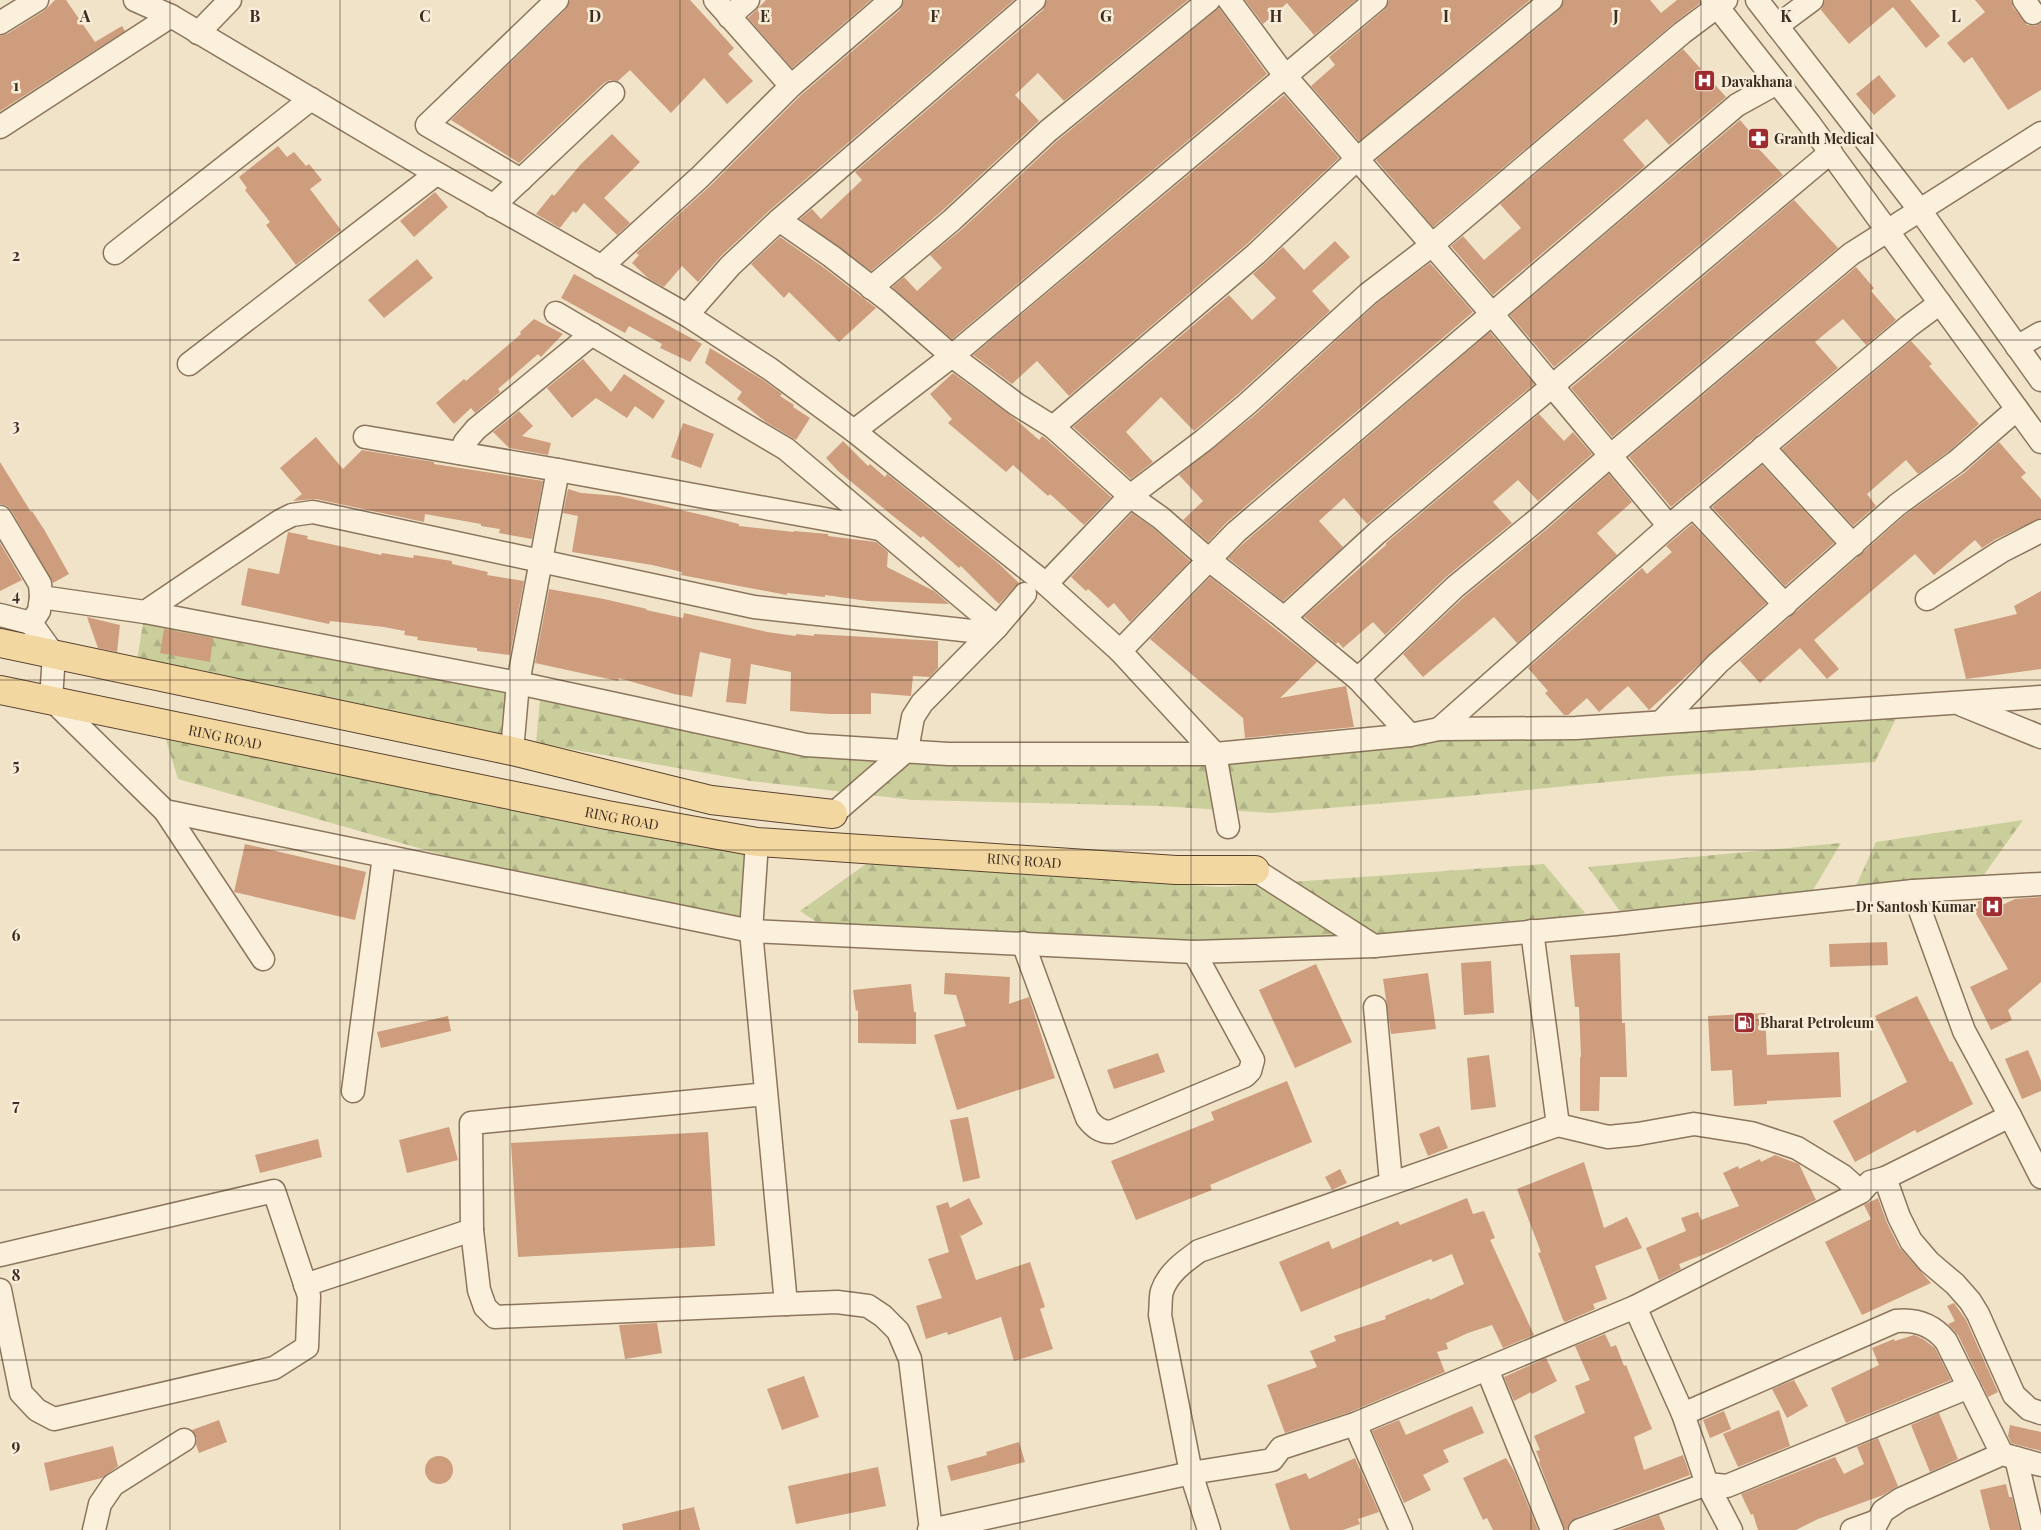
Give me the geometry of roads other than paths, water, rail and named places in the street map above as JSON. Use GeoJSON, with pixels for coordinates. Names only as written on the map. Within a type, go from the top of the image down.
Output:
{"type":"FeatureCollection","features":[{"type":"Feature","properties":{"kind":"main road"},"geometry":{"type":"LineString","coordinates":[[0,643],[512,751],[711,800],[833,814]]}},
{"type":"Feature","properties":{"kind":"main road","name":"RING ROAD"},"geometry":{"type":"LineString","coordinates":[[0,690],[607,815],[757,842],[1176,870],[1255,870]]}},
{"type":"Feature","properties":{"kind":"street"},"geometry":{"type":"LineString","coordinates":[[0,23],[37,0]]}},
{"type":"Feature","properties":{"kind":"street"},"geometry":{"type":"LineString","coordinates":[[135,0],[170,16],[436,174],[688,315],[770,369],[854,431],[1046,584],[1120,651],[1215,754],[1228,828]]}},
{"type":"Feature","properties":{"kind":"street"},"geometry":{"type":"LineString","coordinates":[[198,32],[230,0]]}},
{"type":"Feature","properties":{"kind":"street"},"geometry":{"type":"LineString","coordinates":[[399,151],[558,0]]}},
{"type":"Feature","properties":{"kind":"street"},"geometry":{"type":"LineString","coordinates":[[748,0],[722,8],[791,86]]}},
{"type":"Feature","properties":{"kind":"street"},"geometry":{"type":"LineString","coordinates":[[601,267],[700,177],[791,86],[891,0]]}},
{"type":"Feature","properties":{"kind":"street"},"geometry":{"type":"LineString","coordinates":[[688,315],[730,266],[779,220],[1034,0]]}},
{"type":"Feature","properties":{"kind":"street"},"geometry":{"type":"LineString","coordinates":[[871,288],[952,220],[1048,131],[1209,0]]}},
{"type":"Feature","properties":{"kind":"street"},"geometry":{"type":"LineString","coordinates":[[1229,0],[1286,77],[1492,315],[1669,526]]}},
{"type":"Feature","properties":{"kind":"street"},"geometry":{"type":"LineString","coordinates":[[854,431],[952,356],[1376,0]]}},
{"type":"Feature","properties":{"kind":"street"},"geometry":{"type":"LineString","coordinates":[[1053,427],[1256,254],[1357,159],[1551,0]]}},
{"type":"Feature","properties":{"kind":"street"},"geometry":{"type":"LineString","coordinates":[[1757,0],[1919,210],[2041,380]]}},
{"type":"Feature","properties":{"kind":"street"},"geometry":{"type":"LineString","coordinates":[[1777,26],[1812,0]]}},
{"type":"Feature","properties":{"kind":"street"},"geometry":{"type":"LineString","coordinates":[[1046,584],[1130,496],[1204,440],[1368,294],[1432,245],[1719,2],[1831,152],[2041,442]]}},
{"type":"Feature","properties":{"kind":"street"},"geometry":{"type":"LineString","coordinates":[[0,127],[170,16]]}},
{"type":"Feature","properties":{"kind":"street"},"geometry":{"type":"LineString","coordinates":[[1120,651],[1236,532],[1738,105],[1778,83]]}},
{"type":"Feature","properties":{"kind":"street"},"geometry":{"type":"LineString","coordinates":[[493,206],[613,93]]}},
{"type":"Feature","properties":{"kind":"street"},"geometry":{"type":"LineString","coordinates":[[116,253],[311,99]]}},
{"type":"Feature","properties":{"kind":"street"},"geometry":{"type":"LineString","coordinates":[[427,125],[521,180]]}},
{"type":"Feature","properties":{"kind":"street"},"geometry":{"type":"LineString","coordinates":[[1358,679],[1455,587],[1851,254],[2041,133]]}},
{"type":"Feature","properties":{"kind":"street"},"geometry":{"type":"LineString","coordinates":[[1284,618],[1377,532],[1831,152]]}},
{"type":"Feature","properties":{"kind":"street"},"geometry":{"type":"LineString","coordinates":[[189,364],[436,174]]}},
{"type":"Feature","properties":{"kind":"street"},"geometry":{"type":"LineString","coordinates":[[779,220],[871,288],[952,356],[1016,404],[1053,427],[1130,496],[1161,518],[1209,560],[1358,679],[1410,735]]}},
{"type":"Feature","properties":{"kind":"street"},"geometry":{"type":"LineString","coordinates":[[1439,729],[1669,526],[1909,326],[1940,303]]}},
{"type":"Feature","properties":{"kind":"street"},"geometry":{"type":"LineString","coordinates":[[556,312],[786,449],[882,530],[994,630]]}},
{"type":"Feature","properties":{"kind":"street"},"geometry":{"type":"LineString","coordinates":[[2017,347],[2041,333]]}},
{"type":"Feature","properties":{"kind":"street"},"geometry":{"type":"LineString","coordinates":[[460,453],[465,442],[476,429],[592,334]]}},
{"type":"Feature","properties":{"kind":"street"},"geometry":{"type":"LineString","coordinates":[[1660,722],[1718,663],[1897,505],[1956,462],[2017,409]]}},
{"type":"Feature","properties":{"kind":"street"},"geometry":{"type":"LineString","coordinates":[[364,437],[558,470],[882,530]]}},
{"type":"Feature","properties":{"kind":"street"},"geometry":{"type":"LineString","coordinates":[[1764,447],[1853,545]]}},
{"type":"Feature","properties":{"kind":"street"},"geometry":{"type":"LineString","coordinates":[[512,751],[518,683],[558,470]]}},
{"type":"Feature","properties":{"kind":"street"},"geometry":{"type":"LineString","coordinates":[[1693,506],[1785,605]]}},
{"type":"Feature","properties":{"kind":"street"},"geometry":{"type":"LineString","coordinates":[[144,612],[280,521],[302,512],[313,512],[754,607],[994,630]]}},
{"type":"Feature","properties":{"kind":"street"},"geometry":{"type":"LineString","coordinates":[[0,517],[40,584],[39,611],[31,623]]}},
{"type":"Feature","properties":{"kind":"street"},"geometry":{"type":"LineString","coordinates":[[1927,599],[2041,530]]}},
{"type":"Feature","properties":{"kind":"street"},"geometry":{"type":"LineString","coordinates":[[833,814],[907,750],[913,717],[922,703],[994,630],[1026,594]]}},
{"type":"Feature","properties":{"kind":"street"},"geometry":{"type":"LineString","coordinates":[[41,597],[144,612],[518,683],[806,745],[948,754],[1215,754],[1410,735],[1439,729],[1576,728],[2041,697]]}},
{"type":"Feature","properties":{"kind":"street"},"geometry":{"type":"LineString","coordinates":[[0,615],[31,623],[54,655],[51,699],[165,811],[264,959]]}},
{"type":"Feature","properties":{"kind":"street"},"geometry":{"type":"LineString","coordinates":[[1957,702],[2041,738]]}},
{"type":"Feature","properties":{"kind":"street"},"geometry":{"type":"LineString","coordinates":[[165,811],[751,931],[1194,952],[1374,946],[1913,891],[2041,884]]}},
{"type":"Feature","properties":{"kind":"street"},"geometry":{"type":"LineString","coordinates":[[757,842],[751,931],[786,1304]]}},
{"type":"Feature","properties":{"kind":"street"},"geometry":{"type":"LineString","coordinates":[[353,1091],[384,856]]}},
{"type":"Feature","properties":{"kind":"street"},"geometry":{"type":"LineString","coordinates":[[1255,870],[1374,946]]}},
{"type":"Feature","properties":{"kind":"street"},"geometry":{"type":"LineString","coordinates":[[1913,891],[1964,1031],[2041,1177]]}},
{"type":"Feature","properties":{"kind":"street"},"geometry":{"type":"LineString","coordinates":[[1532,931],[1558,1125]]}},
{"type":"Feature","properties":{"kind":"street"},"geometry":{"type":"LineString","coordinates":[[1023,943],[1087,1118],[1092,1125],[1104,1132],[1111,1132],[1245,1076],[1250,1071],[1253,1060],[1194,952]]}},
{"type":"Feature","properties":{"kind":"street"},"geometry":{"type":"LineString","coordinates":[[1376,1006],[1391,1182]]}},
{"type":"Feature","properties":{"kind":"street"},"geometry":{"type":"LineString","coordinates":[[766,1094],[470,1123],[472,1230],[479,1290],[485,1306],[495,1317],[837,1302],[868,1306],[883,1316],[898,1331],[910,1359],[930,1530],[1191,1473],[1272,1460],[1281,1448],[1355,1424],[1635,1307],[1861,1192],[1870,1182],[1885,1178],[2010,1116]]}},
{"type":"Feature","properties":{"kind":"street"},"geometry":{"type":"LineString","coordinates":[[1209,1530],[1191,1473],[1160,1315],[1162,1291],[1171,1276],[1182,1263],[1199,1251],[1391,1182],[1558,1125],[1608,1137],[1638,1134],[1694,1124],[1752,1134],[1797,1148],[1844,1176],[1861,1192]]}},
{"type":"Feature","properties":{"kind":"street"},"geometry":{"type":"LineString","coordinates":[[1885,1178],[1899,1217],[1912,1241],[1929,1262],[1955,1284],[1970,1301],[1978,1314],[2014,1395],[2029,1409],[2041,1413]]}},
{"type":"Feature","properties":{"kind":"street"},"geometry":{"type":"LineString","coordinates":[[0,1255],[274,1191],[309,1296],[307,1347],[274,1368],[54,1419],[37,1410],[21,1393],[0,1290]]}},
{"type":"Feature","properties":{"kind":"street"},"geometry":{"type":"LineString","coordinates":[[305,1285],[472,1230]]}},
{"type":"Feature","properties":{"kind":"street"},"geometry":{"type":"LineString","coordinates":[[1635,1307],[1683,1414],[1707,1484],[1731,1530]]}},
{"type":"Feature","properties":{"kind":"street"},"geometry":{"type":"LineString","coordinates":[[1683,1414],[1896,1321],[1918,1322],[1938,1332],[1946,1341],[1969,1387],[2009,1456],[2033,1530]]}},
{"type":"Feature","properties":{"kind":"street"},"geometry":{"type":"LineString","coordinates":[[1487,1369],[1552,1530]]}},
{"type":"Feature","properties":{"kind":"street"},"geometry":{"type":"LineString","coordinates":[[1580,1530],[1707,1484],[1727,1486],[1969,1387]]}},
{"type":"Feature","properties":{"kind":"street"},"geometry":{"type":"LineString","coordinates":[[1355,1424],[1401,1530]]}},
{"type":"Feature","properties":{"kind":"street"},"geometry":{"type":"LineString","coordinates":[[94,1530],[100,1504],[113,1485],[184,1440]]}},
{"type":"Feature","properties":{"kind":"street"},"geometry":{"type":"LineString","coordinates":[[1852,1530],[1875,1526],[1883,1511],[1901,1499],[2009,1456],[2041,1465]]}},
{"type":"Feature","properties":{"kind":"place","name":"Davakhana"},"geometry":{"type":"Point","coordinates":[1705,81]}},
{"type":"Feature","properties":{"kind":"place","name":"Granth Medical"},"geometry":{"type":"Point","coordinates":[1758,138]}},
{"type":"Feature","properties":{"kind":"place","name":"Dr Santosh Kumar"},"geometry":{"type":"Point","coordinates":[1992,906]}},
{"type":"Feature","properties":{"kind":"place","name":"Bharat Petroleum"},"geometry":{"type":"Point","coordinates":[1744,1022]}}]}
